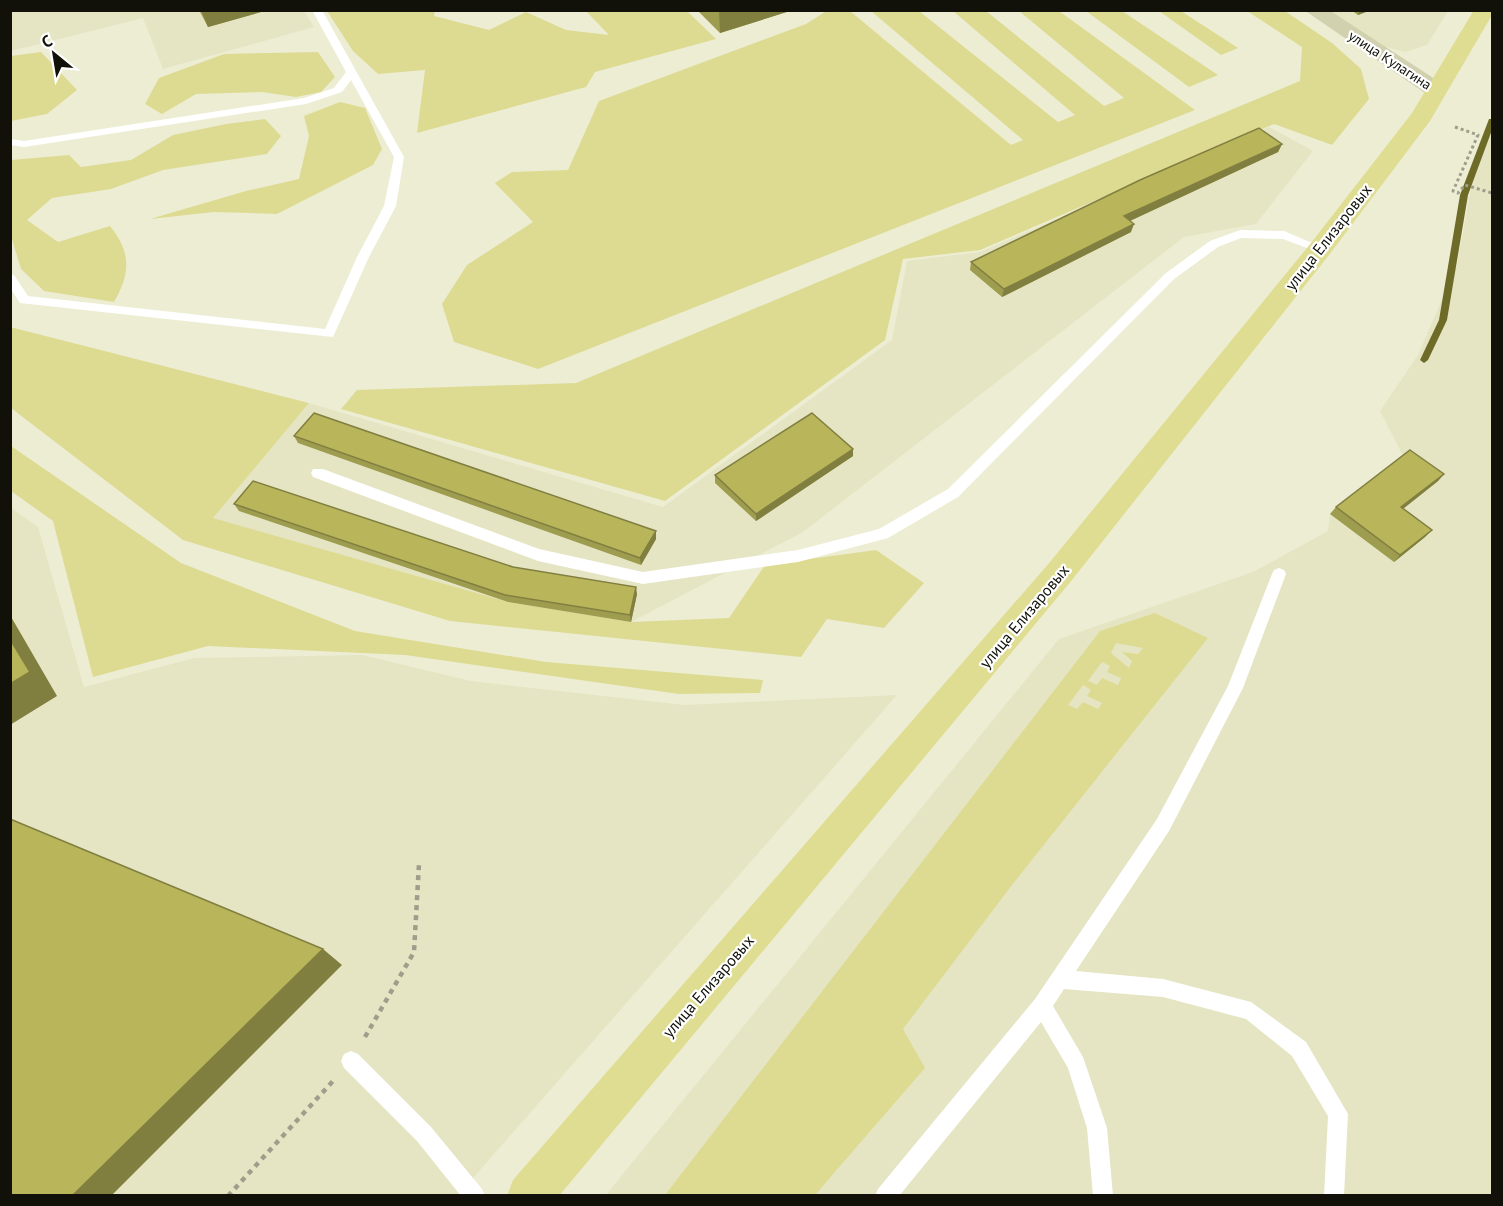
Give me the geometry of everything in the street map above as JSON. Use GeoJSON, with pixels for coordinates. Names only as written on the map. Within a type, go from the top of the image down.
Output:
{"type":"FeatureCollection","features":[{"type":"Feature","properties":{"kind":"main road","name":"улица Елизаровых"},"geometry":{"type":"LineString","coordinates":[[529,1196],[1046,589],[1320,249],[1422,116],[1485,10]]}},
{"type":"Feature","properties":{"kind":"street","name":"улица Кулагина"},"geometry":{"type":"LineString","coordinates":[[1314,10],[1436,90]]}},
{"type":"Feature","properties":{"kind":"lane"},"geometry":{"type":"LineString","coordinates":[[10,278],[24,300],[329,334],[363,257],[390,206],[399,157],[317,10]]}},
{"type":"Feature","properties":{"kind":"lane"},"geometry":{"type":"LineString","coordinates":[[10,142],[24,144],[306,101],[338,90],[352,71]]}},
{"type":"Feature","properties":{"kind":"lane"},"geometry":{"type":"LineString","coordinates":[[318,473],[538,555],[642,578],[798,556],[883,534],[953,493],[1170,276],[1214,243],[1240,234],[1284,236],[1320,249]]}},
{"type":"Feature","properties":{"kind":"lane"},"geometry":{"type":"LineString","coordinates":[[885,1196],[1042,1006],[1163,825],[1235,688],[1279,574]]}},
{"type":"Feature","properties":{"kind":"lane"},"geometry":{"type":"LineString","coordinates":[[1059,979],[1163,988],[1251,1011],[1299,1049],[1338,1114],[1334,1196]]}},
{"type":"Feature","properties":{"kind":"lane"},"geometry":{"type":"LineString","coordinates":[[1042,1006],[1076,1064],[1097,1128],[1103,1196]]}},
{"type":"Feature","properties":{"kind":"lane"},"geometry":{"type":"LineString","coordinates":[[351,1062],[424,1134],[475,1196]]}},
{"type":"Feature","properties":{"kind":"path"},"geometry":{"type":"LineString","coordinates":[[1455,127],[1478,135],[1453,191],[1458,194],[1465,185],[1492,193]]}},
{"type":"Feature","properties":{"kind":"path"},"geometry":{"type":"LineString","coordinates":[[228,1196],[351,1062],[414,952],[419,864]]}},
{"type":"Feature","properties":{"kind":"shaded area"},"geometry":{"type":"Polygon","coordinates":[[[828,10],[850,11],[1011,145],[1023,140],[871,11],[919,11],[1058,122],[1075,115],[953,11],[986,11],[1104,106],[1124,98],[1019,11],[1059,11],[1195,110],[538,369],[454,342],[442,304],[467,265],[533,222],[495,183],[512,172],[568,170],[599,101],[806,24],[828,10]]]}},
{"type":"Feature","properties":{"kind":"shaded area"},"geometry":{"type":"Polygon","coordinates":[[[10,11],[304,11],[314,27],[163,69],[143,18],[11,51],[10,11]]]}},
{"type":"Feature","properties":{"kind":"shaded area"},"geometry":{"type":"Polygon","coordinates":[[[327,11],[435,11],[434,16],[489,30],[526,12],[566,30],[609,35],[586,11],[687,11],[716,39],[595,72],[586,87],[417,133],[425,70],[378,74],[353,51],[327,11]]]}},
{"type":"Feature","properties":{"kind":"shaded area"},"geometry":{"type":"Polygon","coordinates":[[[1086,11],[1122,11],[1218,75],[1189,87],[1086,11]]]}},
{"type":"Feature","properties":{"kind":"shaded area"},"geometry":{"type":"Polygon","coordinates":[[[1159,11],[1181,11],[1238,48],[1221,55],[1159,11]]]}},
{"type":"Feature","properties":{"kind":"shaded area"},"geometry":{"type":"Polygon","coordinates":[[[1247,11],[1285,11],[1332,43],[1361,69],[1369,99],[1332,145],[1274,124],[980,250],[903,259],[885,340],[665,501],[341,409],[357,390],[576,383],[1300,81],[1302,47],[1247,11]]]}},
{"type":"Feature","properties":{"kind":"shaded area"},"geometry":{"type":"Polygon","coordinates":[[[1326,11],[1448,11],[1427,45],[1405,52],[1379,45],[1326,11]]]}},
{"type":"Feature","properties":{"kind":"shaded area"},"geometry":{"type":"Polygon","coordinates":[[[41,52],[77,90],[47,114],[11,121],[11,56],[41,52]]]}},
{"type":"Feature","properties":{"kind":"shaded area"},"geometry":{"type":"Polygon","coordinates":[[[318,52],[335,77],[321,92],[296,97],[262,92],[196,94],[162,114],[145,104],[159,78],[224,54],[318,52]]]}},
{"type":"Feature","properties":{"kind":"shaded area"},"geometry":{"type":"Polygon","coordinates":[[[340,102],[365,108],[382,149],[373,165],[277,214],[214,212],[150,219],[246,191],[299,179],[309,136],[304,116],[340,102]]]}},
{"type":"Feature","properties":{"kind":"shaded area"},"geometry":{"type":"Polygon","coordinates":[[[1492,115],[1492,1195],[605,1196],[1059,639],[1253,572],[1328,531],[1330,514],[1404,458],[1380,411],[1418,355],[1457,265],[1474,171],[1492,115]]]}},
{"type":"Feature","properties":{"kind":"shaded area"},"geometry":{"type":"Polygon","coordinates":[[[265,119],[281,136],[267,154],[163,170],[111,189],[52,198],[27,220],[58,242],[110,226],[122,245],[126,263],[124,282],[114,302],[44,291],[21,269],[11,236],[11,160],[69,155],[81,167],[131,160],[173,135],[265,119]]]}},
{"type":"Feature","properties":{"kind":"shaded area"},"geometry":{"type":"Polygon","coordinates":[[[1269,127],[1313,151],[1256,224],[1184,237],[803,532],[631,622],[485,613],[213,518],[309,403],[663,507],[892,340],[907,261],[980,252],[1269,127]]]}},
{"type":"Feature","properties":{"kind":"shaded area"},"geometry":{"type":"Polygon","coordinates":[[[10,327],[309,403],[213,518],[508,602],[631,622],[729,618],[765,565],[876,550],[924,583],[884,628],[827,619],[801,657],[450,621],[183,540],[11,408],[10,327]]]}},
{"type":"Feature","properties":{"kind":"shaded area"},"geometry":{"type":"Polygon","coordinates":[[[11,446],[181,563],[355,631],[546,662],[763,680],[760,693],[679,694],[405,655],[208,646],[93,677],[53,521],[11,491],[11,446]]]}},
{"type":"Feature","properties":{"kind":"shaded area"},"geometry":{"type":"Polygon","coordinates":[[[10,507],[38,527],[84,687],[194,658],[362,655],[471,681],[684,705],[897,695],[458,1195],[11,1195],[10,507]]]}},
{"type":"Feature","properties":{"kind":"shaded area"},"geometry":{"type":"Polygon","coordinates":[[[1155,613],[1208,638],[1012,885],[903,1029],[925,1068],[815,1195],[665,1195],[1100,631],[1155,613]],[[1116,643],[1111,653],[1129,668],[1132,661],[1122,652],[1138,654],[1143,648],[1116,643]],[[1102,662],[1088,681],[1097,685],[1102,678],[1118,685],[1121,678],[1107,672],[1110,666],[1102,662]],[[1083,685],[1068,705],[1077,709],[1083,702],[1098,709],[1102,703],[1087,696],[1091,690],[1083,685]]]}},
{"type":"Feature","properties":{"kind":"building"},"geometry":{"type":"Polygon","coordinates":[[[1259,128],[1282,144],[1124,216],[1134,224],[1004,289],[971,262],[1140,180],[1259,128]]]}},
{"type":"Feature","properties":{"kind":"building"},"geometry":{"type":"Polygon","coordinates":[[[314,413],[656,531],[640,558],[294,436],[314,413]]]}},
{"type":"Feature","properties":{"kind":"building"},"geometry":{"type":"Polygon","coordinates":[[[812,413],[853,449],[756,514],[715,475],[812,413]]]}},
{"type":"Feature","properties":{"kind":"building"},"geometry":{"type":"Polygon","coordinates":[[[1410,450],[1444,474],[1401,507],[1432,530],[1400,555],[1336,507],[1410,450]]]}},
{"type":"Feature","properties":{"kind":"building"},"geometry":{"type":"Polygon","coordinates":[[[253,481],[513,567],[636,587],[630,615],[505,595],[234,504],[253,481]]]}},
{"type":"Feature","properties":{"kind":"building"},"geometry":{"type":"Polygon","coordinates":[[[10,639],[30,672],[10,684],[10,639]]]}},
{"type":"Feature","properties":{"kind":"building"},"geometry":{"type":"Polygon","coordinates":[[[10,819],[323,949],[72,1196],[10,1196],[10,819]]]}},
{"type":"Feature","properties":{"kind":"waterway"},"geometry":{"type":"LineString","coordinates":[[1424,360],[1443,320],[1464,195],[1492,121]]}}]}
